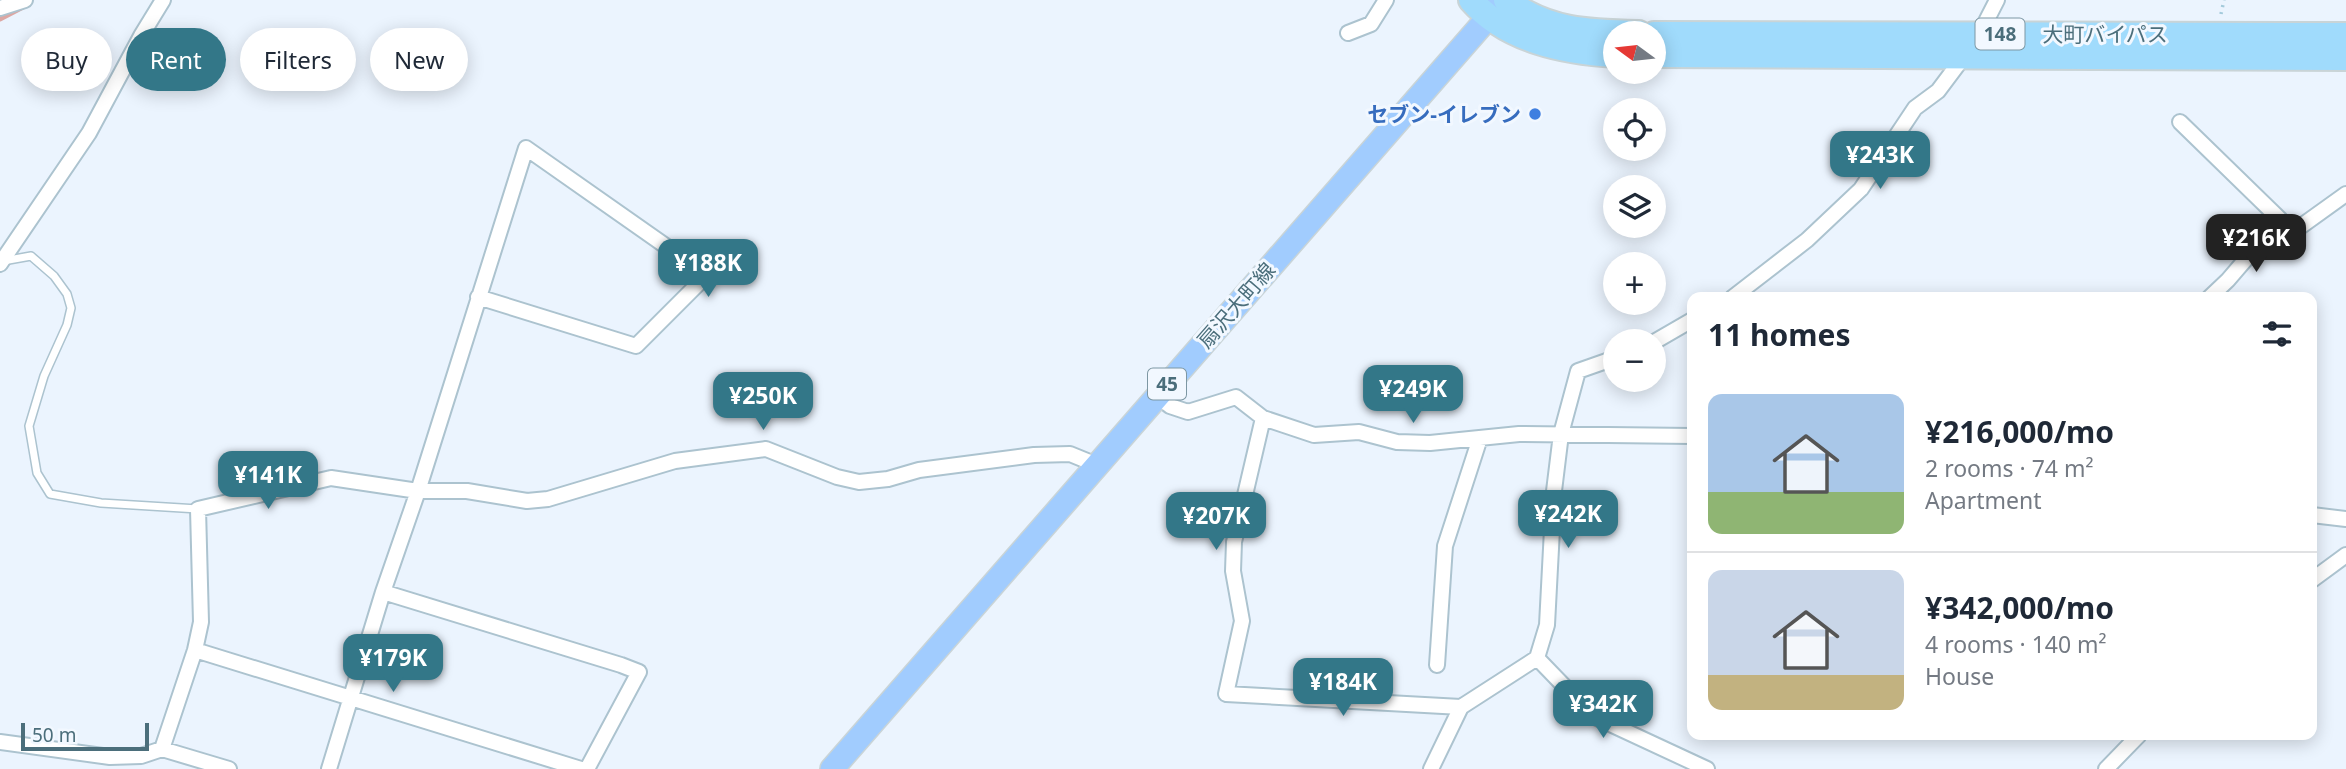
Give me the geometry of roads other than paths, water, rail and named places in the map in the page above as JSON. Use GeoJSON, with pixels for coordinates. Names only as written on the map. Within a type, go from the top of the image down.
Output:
{"type":"FeatureCollection","features":[{"type":"Feature","properties":{"kind":"highway"},"geometry":{"type":"LineString","coordinates":[[1492,4],[1548,23],[1586,32],[1603,32]]}},
{"type":"Feature","properties":{"kind":"highway"},"geometry":{"type":"LineString","coordinates":[[1492,4],[1515,32],[1551,46],[1603,54]]}},
{"type":"Feature","properties":{"kind":"highway","name":"大町バイパス"},"geometry":{"type":"LineString","coordinates":[[1666,34],[2346,35]]}},
{"type":"Feature","properties":{"kind":"highway","name":"大町バイパス"},"geometry":{"type":"LineString","coordinates":[[1666,55],[2346,58]]}},
{"type":"Feature","properties":{"kind":"main road","name":"扇沢大町線"},"geometry":{"type":"LineString","coordinates":[[832,769],[1157,396],[1492,4]]}},
{"type":"Feature","properties":{"kind":"street"},"geometry":{"type":"LineString","coordinates":[[0,8],[25,0]]}},
{"type":"Feature","properties":{"kind":"street"},"geometry":{"type":"LineString","coordinates":[[1,262],[89,133],[163,0]]}},
{"type":"Feature","properties":{"kind":"street"},"geometry":{"type":"LineString","coordinates":[[1348,33],[1371,24],[1386,0]]}},
{"type":"Feature","properties":{"kind":"street"},"geometry":{"type":"LineString","coordinates":[[1747,292],[1861,189],[1914,108],[1938,91],[1981,34],[1997,0]]}},
{"type":"Feature","properties":{"kind":"street"},"geometry":{"type":"LineString","coordinates":[[2180,122],[2293,232]]}},
{"type":"Feature","properties":{"kind":"street"},"geometry":{"type":"LineString","coordinates":[[329,769],[383,592],[418,491],[478,297],[526,148],[707,275],[636,346],[478,297]]}},
{"type":"Feature","properties":{"kind":"street"},"geometry":{"type":"LineString","coordinates":[[2215,292],[2258,246],[2293,232],[2346,194]]}},
{"type":"Feature","properties":{"kind":"street"},"geometry":{"type":"LineString","coordinates":[[1666,335],[1687,323]]}},
{"type":"Feature","properties":{"kind":"street"},"geometry":{"type":"LineString","coordinates":[[1431,769],[1461,707],[1537,658],[1547,625],[1554,491],[1561,433],[1578,372],[1603,363]]}},
{"type":"Feature","properties":{"kind":"street"},"geometry":{"type":"LineString","coordinates":[[1157,396],[1170,406],[1188,412],[1236,397],[1263,418],[1314,435],[1359,432],[1396,442],[1430,443],[1519,433],[1687,436]]}},
{"type":"Feature","properties":{"kind":"street"},"geometry":{"type":"LineString","coordinates":[[1263,418],[1234,542],[1233,571],[1242,621],[1226,694],[1461,707]]}},
{"type":"Feature","properties":{"kind":"street"},"geometry":{"type":"LineString","coordinates":[[1437,665],[1445,547],[1480,438]]}},
{"type":"Feature","properties":{"kind":"street"},"geometry":{"type":"LineString","coordinates":[[0,741],[140,762],[162,749],[195,650],[201,622],[198,509],[331,478],[418,491],[467,491],[527,501],[548,499],[675,461],[766,449],[837,477],[859,482],[989,460],[1034,456],[1070,454],[1097,465]]}},
{"type":"Feature","properties":{"kind":"street"},"geometry":{"type":"LineString","coordinates":[[2317,516],[2346,519]]}},
{"type":"Feature","properties":{"kind":"street"},"geometry":{"type":"LineString","coordinates":[[2317,576],[2346,555]]}},
{"type":"Feature","properties":{"kind":"street"},"geometry":{"type":"LineString","coordinates":[[383,592],[639,672],[587,769]]}},
{"type":"Feature","properties":{"kind":"street"},"geometry":{"type":"LineString","coordinates":[[195,650],[581,769]]}},
{"type":"Feature","properties":{"kind":"street"},"geometry":{"type":"LineString","coordinates":[[1537,658],[1593,716],[1707,769]]}},
{"type":"Feature","properties":{"kind":"street"},"geometry":{"type":"LineString","coordinates":[[2106,769],[2134,740]]}},
{"type":"Feature","properties":{"kind":"street"},"geometry":{"type":"LineString","coordinates":[[162,749],[229,769]]}},
{"type":"Feature","properties":{"kind":"lane"},"geometry":{"type":"LineString","coordinates":[[1,262],[31,256],[54,276],[67,294],[71,308],[67,325],[44,376],[29,426],[37,473],[50,495],[102,503],[198,509]]}},
{"type":"Feature","properties":{"kind":"waterway"},"geometry":{"type":"LineString","coordinates":[[0,19],[25,6]]}},
{"type":"Feature","properties":{"kind":"place","name":"セブン-イレブン"},"geometry":{"type":"Point","coordinates":[1535,114]}}]}
